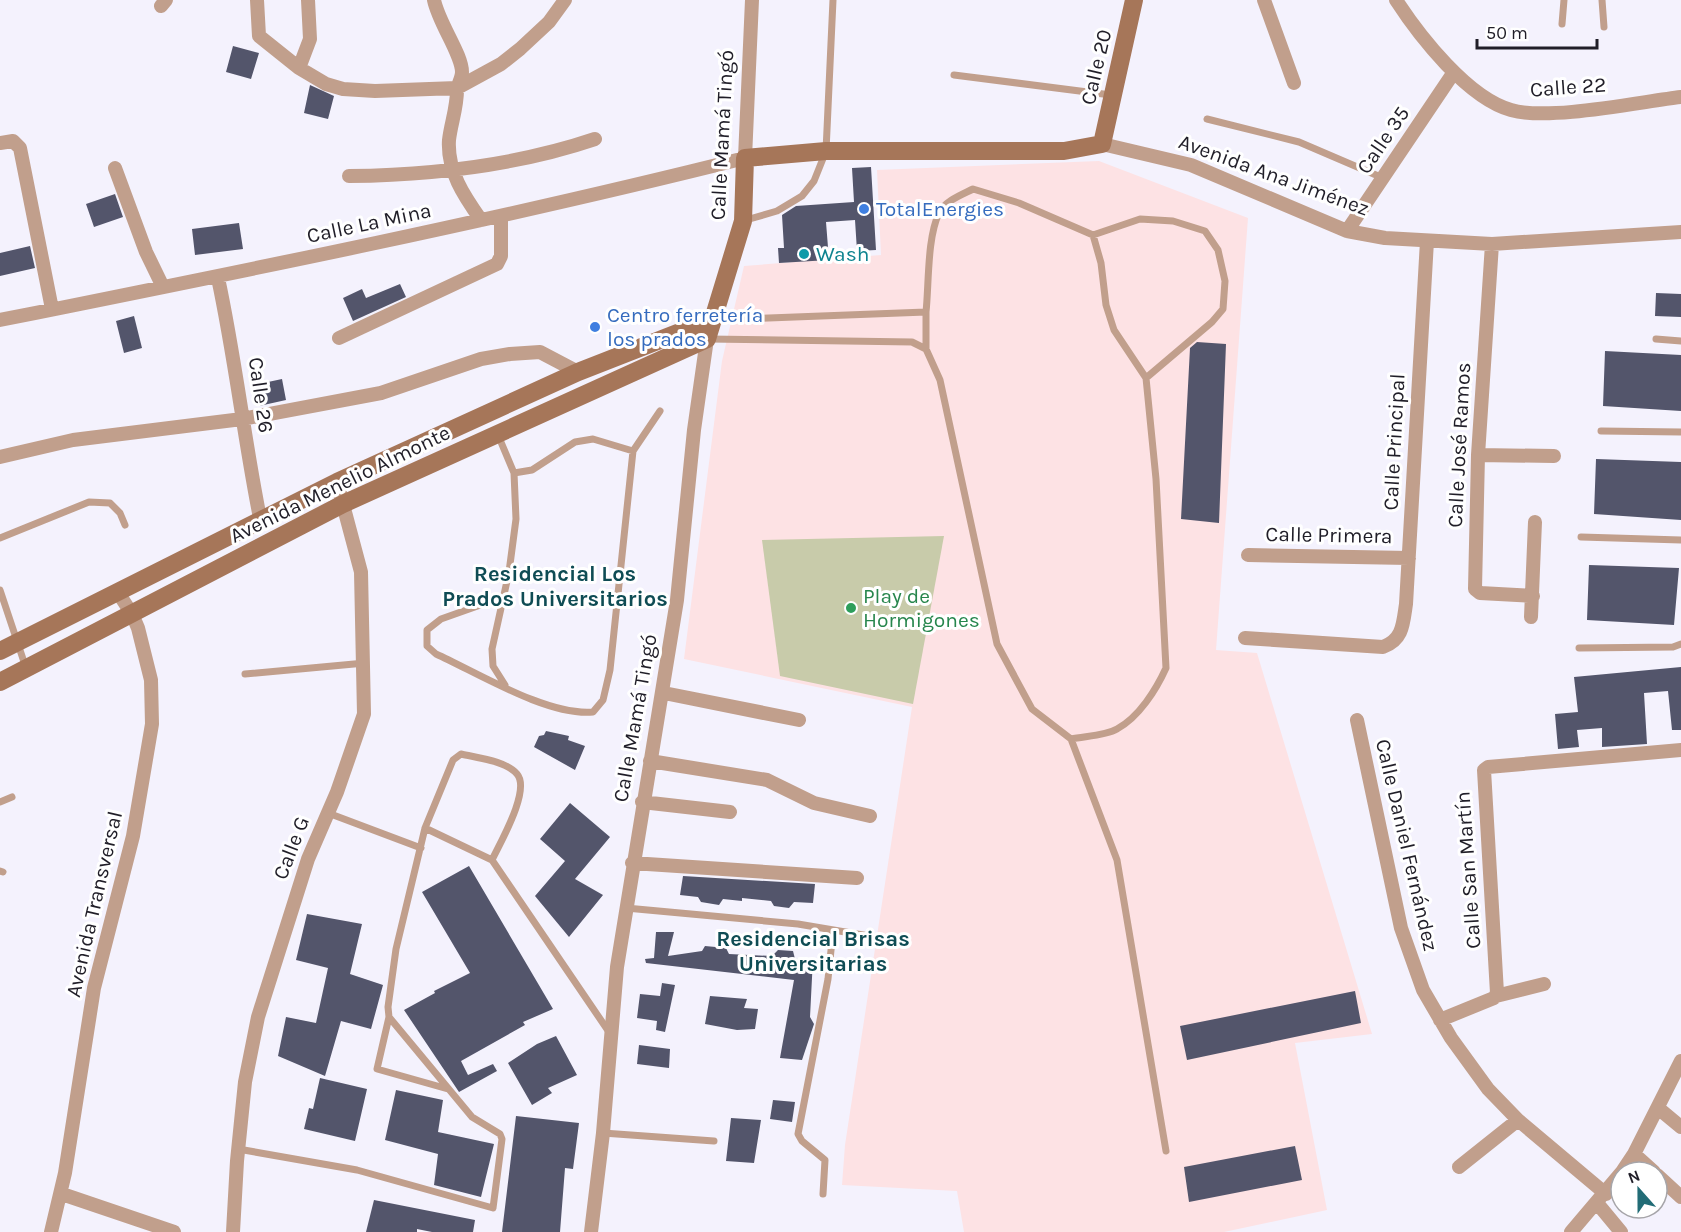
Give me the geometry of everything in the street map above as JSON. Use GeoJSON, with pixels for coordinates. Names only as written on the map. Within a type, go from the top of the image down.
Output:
{"type":"FeatureCollection","features":[{"type":"Feature","properties":{"kind":"street"},"geometry":{"type":"LineString","coordinates":[[257,0],[259,36],[299,68],[326,84],[343,89],[375,91],[457,88],[501,64],[520,50],[549,22],[565,0]]}},
{"type":"Feature","properties":{"kind":"street"},"geometry":{"type":"LineString","coordinates":[[299,68],[310,39],[308,0]]}},
{"type":"Feature","properties":{"kind":"street"},"geometry":{"type":"LineString","coordinates":[[434,0],[439,20],[460,56],[462,74],[457,88],[457,110],[449,138],[449,155],[453,171],[466,199],[481,220]]}},
{"type":"Feature","properties":{"kind":"street","name":"Calle Mamá Tingó"},"geometry":{"type":"LineString","coordinates":[[591,1232],[603,1133],[617,967],[642,802],[664,693],[707,339],[743,221],[752,0]]}},
{"type":"Feature","properties":{"kind":"street","name":"Calle 20"},"geometry":{"type":"LineString","coordinates":[[1102,144],[1134,0]]}},
{"type":"Feature","properties":{"kind":"street"},"geometry":{"type":"LineString","coordinates":[[1264,0],[1294,83]]}},
{"type":"Feature","properties":{"kind":"street","name":"Calle 22"},"geometry":{"type":"LineString","coordinates":[[1396,0],[1454,72],[1486,99],[1511,110],[1540,114],[1681,97]]}},
{"type":"Feature","properties":{"kind":"street","name":"Calle 35"},"geometry":{"type":"LineString","coordinates":[[1347,231],[1454,72]]}},
{"type":"Feature","properties":{"kind":"street"},"geometry":{"type":"LineString","coordinates":[[349,176],[453,171],[545,154],[595,139]]}},
{"type":"Feature","properties":{"kind":"street"},"geometry":{"type":"LineString","coordinates":[[0,143],[13,141],[20,148],[52,309]]}},
{"type":"Feature","properties":{"kind":"street","name":"Avenida Ana Jiménez"},"geometry":{"type":"LineString","coordinates":[[745,158],[826,151],[1055,151],[1102,144],[1191,165],[1347,231],[1385,238],[1492,244],[1681,232]]}},
{"type":"Feature","properties":{"kind":"street","name":"Calle La Mina"},"geometry":{"type":"LineString","coordinates":[[0,320],[218,278],[501,216],[745,158]]}},
{"type":"Feature","properties":{"kind":"street"},"geometry":{"type":"LineString","coordinates":[[115,168],[146,252],[163,287]]}},
{"type":"Feature","properties":{"kind":"street"},"geometry":{"type":"LineString","coordinates":[[339,338],[497,264],[501,256],[501,216]]}},
{"type":"Feature","properties":{"kind":"street","name":"Calle Principal"},"geometry":{"type":"LineString","coordinates":[[1245,638],[1383,647],[1394,643],[1402,632],[1409,558],[1427,241]]}},
{"type":"Feature","properties":{"kind":"street","name":"Calle José Ramos"},"geometry":{"type":"LineString","coordinates":[[1492,244],[1478,455],[1475,588],[1480,593],[1533,596]]}},
{"type":"Feature","properties":{"kind":"street","name":"Calle 26"},"geometry":{"type":"LineString","coordinates":[[218,278],[232,343],[261,518]]}},
{"type":"Feature","properties":{"kind":"street","name":"Avenida Menelio Almonte"},"geometry":{"type":"LineString","coordinates":[[8,647],[261,518],[337,482],[578,372],[711,320]]}},
{"type":"Feature","properties":{"kind":"street","name":"Avenida Menelio Almonte"},"geometry":{"type":"LineString","coordinates":[[0,682],[343,504],[707,339]]}},
{"type":"Feature","properties":{"kind":"street"},"geometry":{"type":"LineString","coordinates":[[0,457],[73,440],[243,419],[381,393],[481,359],[510,354],[540,352],[578,372]]}},
{"type":"Feature","properties":{"kind":"street"},"geometry":{"type":"LineString","coordinates":[[1478,455],[1554,456]]}},
{"type":"Feature","properties":{"kind":"street","name":"Calle G"},"geometry":{"type":"LineString","coordinates":[[233,1232],[245,1082],[258,1017],[308,859],[328,813],[364,714],[365,663],[361,572],[337,482]]}},
{"type":"Feature","properties":{"kind":"street"},"geometry":{"type":"LineString","coordinates":[[1531,617],[1535,522]]}},
{"type":"Feature","properties":{"kind":"street","name":"Calle Primera"},"geometry":{"type":"LineString","coordinates":[[1248,555],[1409,558]]}},
{"type":"Feature","properties":{"kind":"street","name":"Avenida Transversal"},"geometry":{"type":"LineString","coordinates":[[51,1232],[62,1194],[94,988],[133,836],[152,724],[151,680],[132,614],[117,591]]}},
{"type":"Feature","properties":{"kind":"street"},"geometry":{"type":"LineString","coordinates":[[664,693],[799,720]]}},
{"type":"Feature","properties":{"kind":"street","name":"Calle Daniel Fernández"},"geometry":{"type":"LineString","coordinates":[[1357,720],[1401,928],[1419,981],[1440,1020],[1488,1089],[1601,1198],[1621,1232]]}},
{"type":"Feature","properties":{"kind":"street","name":"Calle San Martín"},"geometry":{"type":"LineString","coordinates":[[1496,996],[1484,770],[1488,767],[1681,750]]}},
{"type":"Feature","properties":{"kind":"street"},"geometry":{"type":"LineString","coordinates":[[650,760],[767,780],[814,803],[870,816]]}},
{"type":"Feature","properties":{"kind":"street"},"geometry":{"type":"LineString","coordinates":[[642,802],[730,812]]}},
{"type":"Feature","properties":{"kind":"street"},"geometry":{"type":"LineString","coordinates":[[632,863],[857,878]]}},
{"type":"Feature","properties":{"kind":"street"},"geometry":{"type":"LineString","coordinates":[[1440,1020],[1496,996],[1544,984]]}},
{"type":"Feature","properties":{"kind":"street"},"geometry":{"type":"LineString","coordinates":[[1630,1160],[1681,1061]]}},
{"type":"Feature","properties":{"kind":"street"},"geometry":{"type":"LineString","coordinates":[[1658,1108],[1681,1127]]}},
{"type":"Feature","properties":{"kind":"street"},"geometry":{"type":"LineString","coordinates":[[1459,1167],[1518,1120]]}},
{"type":"Feature","properties":{"kind":"street"},"geometry":{"type":"LineString","coordinates":[[1634,1154],[1641,1160]]}},
{"type":"Feature","properties":{"kind":"street"},"geometry":{"type":"LineString","coordinates":[[1669,1185],[1681,1197]]}},
{"type":"Feature","properties":{"kind":"street"},"geometry":{"type":"LineString","coordinates":[[1571,1232],[1609,1188]]}},
{"type":"Feature","properties":{"kind":"street"},"geometry":{"type":"LineString","coordinates":[[62,1194],[174,1232]]}},
{"type":"Feature","properties":{"kind":"lane"},"geometry":{"type":"LineString","coordinates":[[743,221],[777,211],[802,196],[814,181],[826,151],[833,0]]}},
{"type":"Feature","properties":{"kind":"lane"},"geometry":{"type":"LineString","coordinates":[[1562,24],[1564,0]]}},
{"type":"Feature","properties":{"kind":"lane"},"geometry":{"type":"LineString","coordinates":[[1602,0],[1604,27]]}},
{"type":"Feature","properties":{"kind":"lane"},"geometry":{"type":"LineString","coordinates":[[954,75],[1113,95]]}},
{"type":"Feature","properties":{"kind":"lane"},"geometry":{"type":"LineString","coordinates":[[1207,120],[1299,142],[1383,178]]}},
{"type":"Feature","properties":{"kind":"lane"},"geometry":{"type":"LineString","coordinates":[[1146,378],[1212,322],[1223,309],[1225,280],[1218,250],[1205,231],[1173,221],[1140,219],[1094,235],[1019,203],[973,189],[954,198],[939,212],[933,236],[926,312],[926,349],[940,380],[997,644],[1032,710],[1071,739],[1117,860],[1166,1151]]}},
{"type":"Feature","properties":{"kind":"lane"},"geometry":{"type":"LineString","coordinates":[[1071,739],[1117,730],[1139,710],[1157,687],[1166,668],[1156,479],[1146,378],[1114,330],[1106,305],[1101,263],[1094,235]]}},
{"type":"Feature","properties":{"kind":"lane"},"geometry":{"type":"LineString","coordinates":[[711,320],[926,312]]}},
{"type":"Feature","properties":{"kind":"lane"},"geometry":{"type":"LineString","coordinates":[[707,339],[912,342],[926,349]]}},
{"type":"Feature","properties":{"kind":"lane"},"geometry":{"type":"LineString","coordinates":[[1656,339],[1681,341]]}},
{"type":"Feature","properties":{"kind":"lane"},"geometry":{"type":"LineString","coordinates":[[503,597],[441,619],[427,630],[425,639],[427,646],[436,654],[524,696],[581,713],[592,712],[603,700],[610,670],[633,451],[660,411]]}},
{"type":"Feature","properties":{"kind":"lane"},"geometry":{"type":"LineString","coordinates":[[1601,431],[1681,432]]}},
{"type":"Feature","properties":{"kind":"lane"},"geometry":{"type":"LineString","coordinates":[[497,433],[514,473],[516,519],[509,572],[492,649],[494,666],[506,686]]}},
{"type":"Feature","properties":{"kind":"lane"},"geometry":{"type":"LineString","coordinates":[[514,473],[532,470],[575,442],[593,439],[633,451]]}},
{"type":"Feature","properties":{"kind":"lane"},"geometry":{"type":"LineString","coordinates":[[0,538],[88,502],[110,503],[120,513],[124,525]]}},
{"type":"Feature","properties":{"kind":"lane"},"geometry":{"type":"LineString","coordinates":[[1581,537],[1681,540]]}},
{"type":"Feature","properties":{"kind":"lane"},"geometry":{"type":"LineString","coordinates":[[0,590],[8,647],[26,668]]}},
{"type":"Feature","properties":{"kind":"lane"},"geometry":{"type":"LineString","coordinates":[[1579,648],[1673,647],[1681,644]]}},
{"type":"Feature","properties":{"kind":"lane"},"geometry":{"type":"LineString","coordinates":[[245,674],[365,663]]}},
{"type":"Feature","properties":{"kind":"lane"},"geometry":{"type":"LineString","coordinates":[[448,1089],[377,1069],[389,1017],[388,1007],[396,949],[425,828],[456,756],[461,754],[506,766],[517,773],[521,788],[518,805],[492,860]]}},
{"type":"Feature","properties":{"kind":"lane"},"geometry":{"type":"LineString","coordinates":[[0,802],[12,797]]}},
{"type":"Feature","properties":{"kind":"lane"},"geometry":{"type":"LineString","coordinates":[[328,813],[421,848]]}},
{"type":"Feature","properties":{"kind":"lane"},"geometry":{"type":"LineString","coordinates":[[425,828],[492,860],[612,1035]]}},
{"type":"Feature","properties":{"kind":"lane"},"geometry":{"type":"LineString","coordinates":[[626,908],[798,924],[869,936]]}},
{"type":"Feature","properties":{"kind":"lane"},"geometry":{"type":"LineString","coordinates":[[823,1194],[825,1160],[802,1141],[798,1134],[828,979],[833,931]]}},
{"type":"Feature","properties":{"kind":"lane"},"geometry":{"type":"LineString","coordinates":[[238,1149],[357,1170],[490,1209],[495,1204],[502,1139],[496,1130],[476,1122],[389,1017]]}},
{"type":"Feature","properties":{"kind":"lane"},"geometry":{"type":"LineString","coordinates":[[603,1133],[714,1141]]}},
{"type":"Feature","properties":{"kind":"shaded area"},"geometry":{"type":"Polygon","coordinates":[[[1099,161],[1248,218],[1216,650],[1257,653],[1372,1034],[1295,1043],[1327,1210],[1224,1232],[964,1232],[957,1191],[842,1185],[845,1145],[912,707],[684,659],[722,361],[744,266],[881,255],[877,170],[1099,161]]]}},
{"type":"Feature","properties":{"kind":"green space","name":"Play de Hormigones"},"geometry":{"type":"Polygon","coordinates":[[[944,536],[913,704],[780,676],[762,540],[944,536]]]}},
{"type":"Feature","properties":{"kind":"building"},"geometry":{"type":"Polygon","coordinates":[[[233,46],[259,53],[251,79],[226,72],[233,46]]]}},
{"type":"Feature","properties":{"kind":"building"},"geometry":{"type":"Polygon","coordinates":[[[310,85],[334,96],[328,119],[304,113],[310,85]]]}},
{"type":"Feature","properties":{"kind":"building"},"geometry":{"type":"Polygon","coordinates":[[[871,167],[876,250],[857,251],[855,220],[826,222],[829,260],[779,263],[778,248],[784,248],[782,215],[796,206],[854,202],[852,168],[871,167]]]}},
{"type":"Feature","properties":{"kind":"building"},"geometry":{"type":"Polygon","coordinates":[[[115,194],[123,217],[94,227],[86,204],[115,194]]]}},
{"type":"Feature","properties":{"kind":"building"},"geometry":{"type":"Polygon","coordinates":[[[239,223],[243,249],[195,255],[192,229],[239,223]]]}},
{"type":"Feature","properties":{"kind":"building"},"geometry":{"type":"Polygon","coordinates":[[[30,246],[35,268],[0,276],[0,253],[30,246]]]}},
{"type":"Feature","properties":{"kind":"building"},"geometry":{"type":"Polygon","coordinates":[[[400,284],[406,297],[353,321],[343,298],[362,289],[366,298],[400,284]]]}},
{"type":"Feature","properties":{"kind":"building"},"geometry":{"type":"Polygon","coordinates":[[[1656,293],[1681,294],[1681,317],[1655,316],[1656,293]]]}},
{"type":"Feature","properties":{"kind":"building"},"geometry":{"type":"Polygon","coordinates":[[[134,316],[142,348],[124,353],[116,321],[134,316]]]}},
{"type":"Feature","properties":{"kind":"building"},"geometry":{"type":"Polygon","coordinates":[[[1197,342],[1226,344],[1219,523],[1181,519],[1190,348],[1197,342]]]}},
{"type":"Feature","properties":{"kind":"building"},"geometry":{"type":"Polygon","coordinates":[[[1605,351],[1681,355],[1681,411],[1603,406],[1605,351]]]}},
{"type":"Feature","properties":{"kind":"building"},"geometry":{"type":"Polygon","coordinates":[[[282,379],[286,400],[259,406],[254,385],[282,379]]]}},
{"type":"Feature","properties":{"kind":"building"},"geometry":{"type":"Polygon","coordinates":[[[1596,459],[1681,462],[1681,520],[1594,514],[1596,459]]]}},
{"type":"Feature","properties":{"kind":"building"},"geometry":{"type":"Polygon","coordinates":[[[1589,565],[1679,568],[1674,625],[1587,620],[1589,565]]]}},
{"type":"Feature","properties":{"kind":"building"},"geometry":{"type":"Polygon","coordinates":[[[1681,667],[1681,730],[1672,730],[1668,691],[1644,693],[1647,744],[1602,747],[1602,728],[1577,730],[1579,747],[1558,749],[1555,714],[1578,712],[1574,677],[1681,667]]]}},
{"type":"Feature","properties":{"kind":"building"},"geometry":{"type":"Polygon","coordinates":[[[546,731],[569,736],[568,740],[585,746],[575,770],[534,747],[539,736],[544,735],[546,731]]]}},
{"type":"Feature","properties":{"kind":"building"},"geometry":{"type":"Polygon","coordinates":[[[570,803],[610,837],[575,879],[603,895],[569,937],[535,896],[565,861],[540,839],[570,803]]]}},
{"type":"Feature","properties":{"kind":"building"},"geometry":{"type":"Polygon","coordinates":[[[469,866],[553,1009],[523,1022],[525,1025],[461,1061],[468,1075],[493,1064],[497,1071],[459,1092],[404,1010],[435,993],[434,991],[470,973],[422,892],[469,866]]]}},
{"type":"Feature","properties":{"kind":"building"},"geometry":{"type":"Polygon","coordinates":[[[683,876],[815,884],[813,903],[794,902],[789,908],[774,906],[771,901],[742,898],[742,901],[723,899],[719,905],[701,902],[698,897],[680,895],[683,876]]]}},
{"type":"Feature","properties":{"kind":"building"},"geometry":{"type":"Polygon","coordinates":[[[307,914],[362,924],[350,974],[383,985],[371,1029],[341,1021],[325,1076],[278,1056],[286,1017],[316,1023],[328,968],[296,960],[307,914]]]}},
{"type":"Feature","properties":{"kind":"building"},"geometry":{"type":"Polygon","coordinates":[[[656,932],[674,932],[668,956],[702,951],[705,946],[726,948],[729,954],[772,956],[778,950],[793,951],[795,959],[813,958],[810,1017],[814,1024],[802,1060],[780,1058],[794,980],[646,963],[645,959],[654,958],[656,932]]]}},
{"type":"Feature","properties":{"kind":"building"},"geometry":{"type":"Polygon","coordinates":[[[662,983],[675,985],[665,1032],[656,1030],[657,1021],[637,1018],[640,994],[660,996],[662,983]]]}},
{"type":"Feature","properties":{"kind":"building"},"geometry":{"type":"Polygon","coordinates":[[[1355,991],[1361,1023],[1187,1060],[1180,1026],[1355,991]]]}},
{"type":"Feature","properties":{"kind":"building"},"geometry":{"type":"Polygon","coordinates":[[[710,996],[747,999],[744,1008],[758,1009],[755,1029],[737,1030],[705,1024],[710,996]]]}},
{"type":"Feature","properties":{"kind":"building"},"geometry":{"type":"Polygon","coordinates":[[[556,1036],[577,1075],[548,1088],[552,1093],[532,1105],[508,1063],[537,1044],[556,1036]]]}},
{"type":"Feature","properties":{"kind":"building"},"geometry":{"type":"Polygon","coordinates":[[[639,1045],[670,1049],[669,1068],[637,1064],[639,1045]]]}},
{"type":"Feature","properties":{"kind":"building"},"geometry":{"type":"Polygon","coordinates":[[[320,1078],[367,1089],[355,1141],[304,1129],[309,1108],[313,1109],[320,1078]]]}},
{"type":"Feature","properties":{"kind":"building"},"geometry":{"type":"Polygon","coordinates":[[[396,1090],[443,1100],[438,1132],[494,1144],[481,1197],[434,1185],[438,1154],[385,1140],[396,1090]]]}},
{"type":"Feature","properties":{"kind":"building"},"geometry":{"type":"Polygon","coordinates":[[[773,1100],[795,1102],[792,1122],[770,1119],[773,1100]]]}},
{"type":"Feature","properties":{"kind":"building"},"geometry":{"type":"Polygon","coordinates":[[[516,1116],[579,1123],[573,1169],[565,1168],[560,1232],[502,1232],[516,1116]]]}},
{"type":"Feature","properties":{"kind":"building"},"geometry":{"type":"Polygon","coordinates":[[[731,1118],[761,1120],[754,1163],[726,1161],[731,1118]]]}},
{"type":"Feature","properties":{"kind":"building"},"geometry":{"type":"Polygon","coordinates":[[[1295,1146],[1302,1180],[1189,1202],[1184,1167],[1295,1146]]]}},
{"type":"Feature","properties":{"kind":"building"},"geometry":{"type":"Polygon","coordinates":[[[374,1200],[475,1220],[473,1232],[432,1232],[417,1229],[417,1232],[366,1232],[374,1200]]]}},
{"type":"Feature","properties":{"kind":"place","name":"TotalEnergies"},"geometry":{"type":"Point","coordinates":[864,209]}},
{"type":"Feature","properties":{"kind":"place","name":"Wash"},"geometry":{"type":"Point","coordinates":[804,254]}},
{"type":"Feature","properties":{"kind":"place","name":"Centro ferretería los prados"},"geometry":{"type":"Point","coordinates":[595,327]}},
{"type":"Feature","properties":{"kind":"place","name":"Play de Hormigones"},"geometry":{"type":"Point","coordinates":[851,608]}},
{"type":"Feature","properties":{"kind":"district","name":"Residencial Los Prados Universitarios"},"geometry":{"type":"Point","coordinates":[555,586]}},
{"type":"Feature","properties":{"kind":"district","name":"Residencial Brisas Universitarias"},"geometry":{"type":"Point","coordinates":[813,950]}}]}
